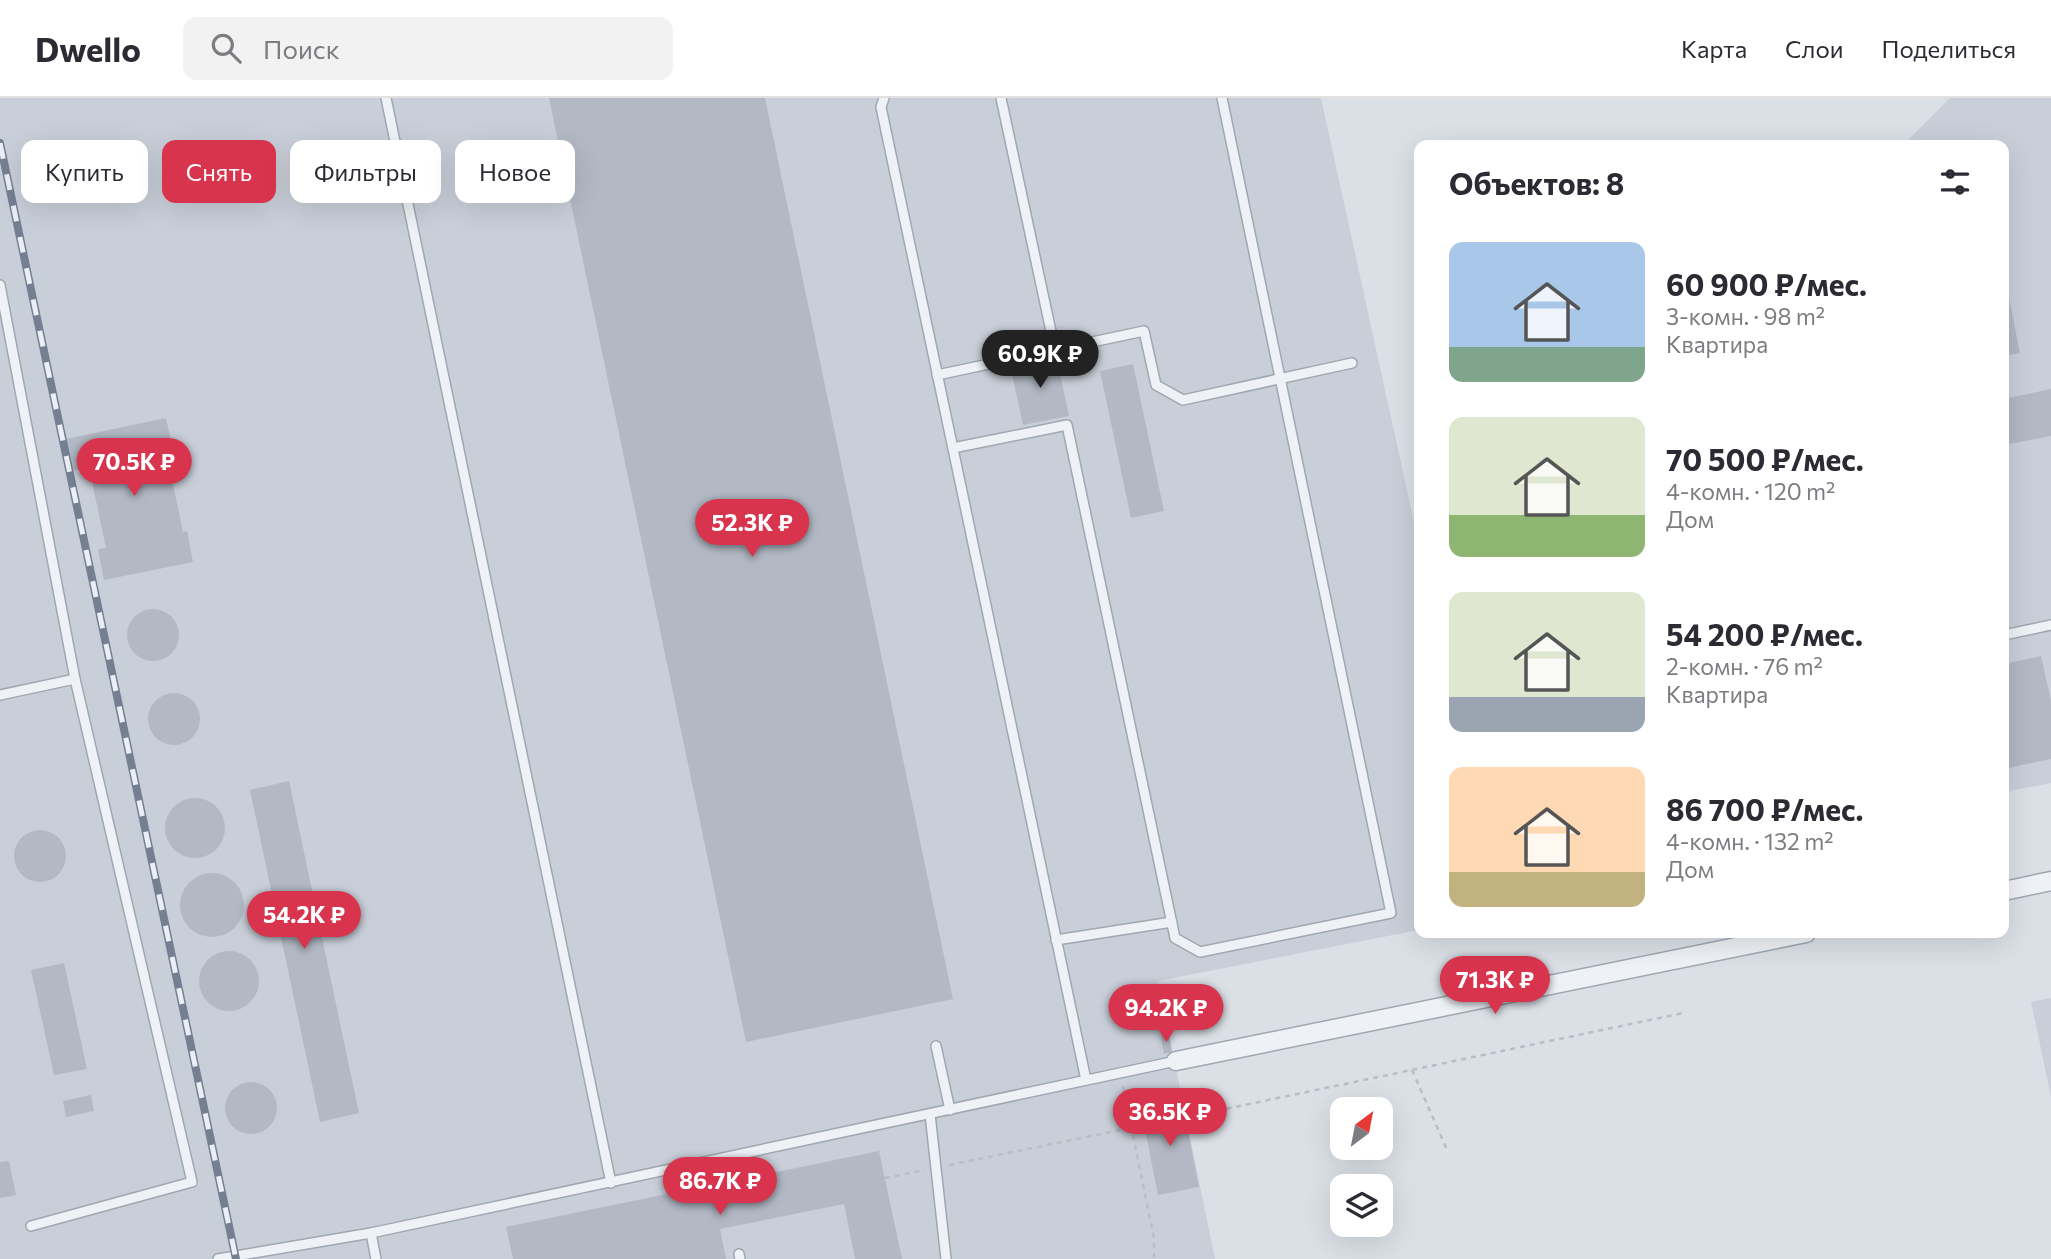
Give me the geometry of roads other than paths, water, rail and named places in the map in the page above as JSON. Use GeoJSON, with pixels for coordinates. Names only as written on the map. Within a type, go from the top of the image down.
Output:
{"type":"FeatureCollection","features":[{"type":"Feature","properties":{"kind":"street"},"geometry":{"type":"LineString","coordinates":[[2009,890],[2051,881]]}},
{"type":"Feature","properties":{"kind":"street"},"geometry":{"type":"LineString","coordinates":[[1175,1061],[1781,938]]}},
{"type":"Feature","properties":{"kind":"lane"},"geometry":{"type":"LineString","coordinates":[[386,98],[611,1183]]}},
{"type":"Feature","properties":{"kind":"lane"},"geometry":{"type":"LineString","coordinates":[[884,98],[881,107],[1086,1080]]}},
{"type":"Feature","properties":{"kind":"lane"},"geometry":{"type":"LineString","coordinates":[[1001,98],[1055,350]]}},
{"type":"Feature","properties":{"kind":"lane"},"geometry":{"type":"LineString","coordinates":[[953,448],[1067,425],[1175,938],[1200,952],[1391,913],[1222,98]]}},
{"type":"Feature","properties":{"kind":"lane"},"geometry":{"type":"LineString","coordinates":[[0,285],[75,679],[192,1182],[31,1226]]}},
{"type":"Feature","properties":{"kind":"lane"},"geometry":{"type":"LineString","coordinates":[[937,375],[1144,331],[1156,385],[1183,400],[1352,363]]}},
{"type":"Feature","properties":{"kind":"lane"},"geometry":{"type":"LineString","coordinates":[[2009,634],[2051,625]]}},
{"type":"Feature","properties":{"kind":"lane"},"geometry":{"type":"LineString","coordinates":[[0,695],[75,679]]}},
{"type":"Feature","properties":{"kind":"lane"},"geometry":{"type":"LineString","coordinates":[[1056,940],[1172,922]]}},
{"type":"Feature","properties":{"kind":"lane"},"geometry":{"type":"LineString","coordinates":[[936,1046],[950,1110]]}},
{"type":"Feature","properties":{"kind":"lane"},"geometry":{"type":"LineString","coordinates":[[218,1259],[371,1233],[1175,1061]]}},
{"type":"Feature","properties":{"kind":"lane"},"geometry":{"type":"LineString","coordinates":[[930,1114],[946,1259]]}},
{"type":"Feature","properties":{"kind":"lane"},"geometry":{"type":"LineString","coordinates":[[371,1233],[376,1259]]}},
{"type":"Feature","properties":{"kind":"railway"},"geometry":{"type":"LineString","coordinates":[[0,143],[236,1259]]}}]}
